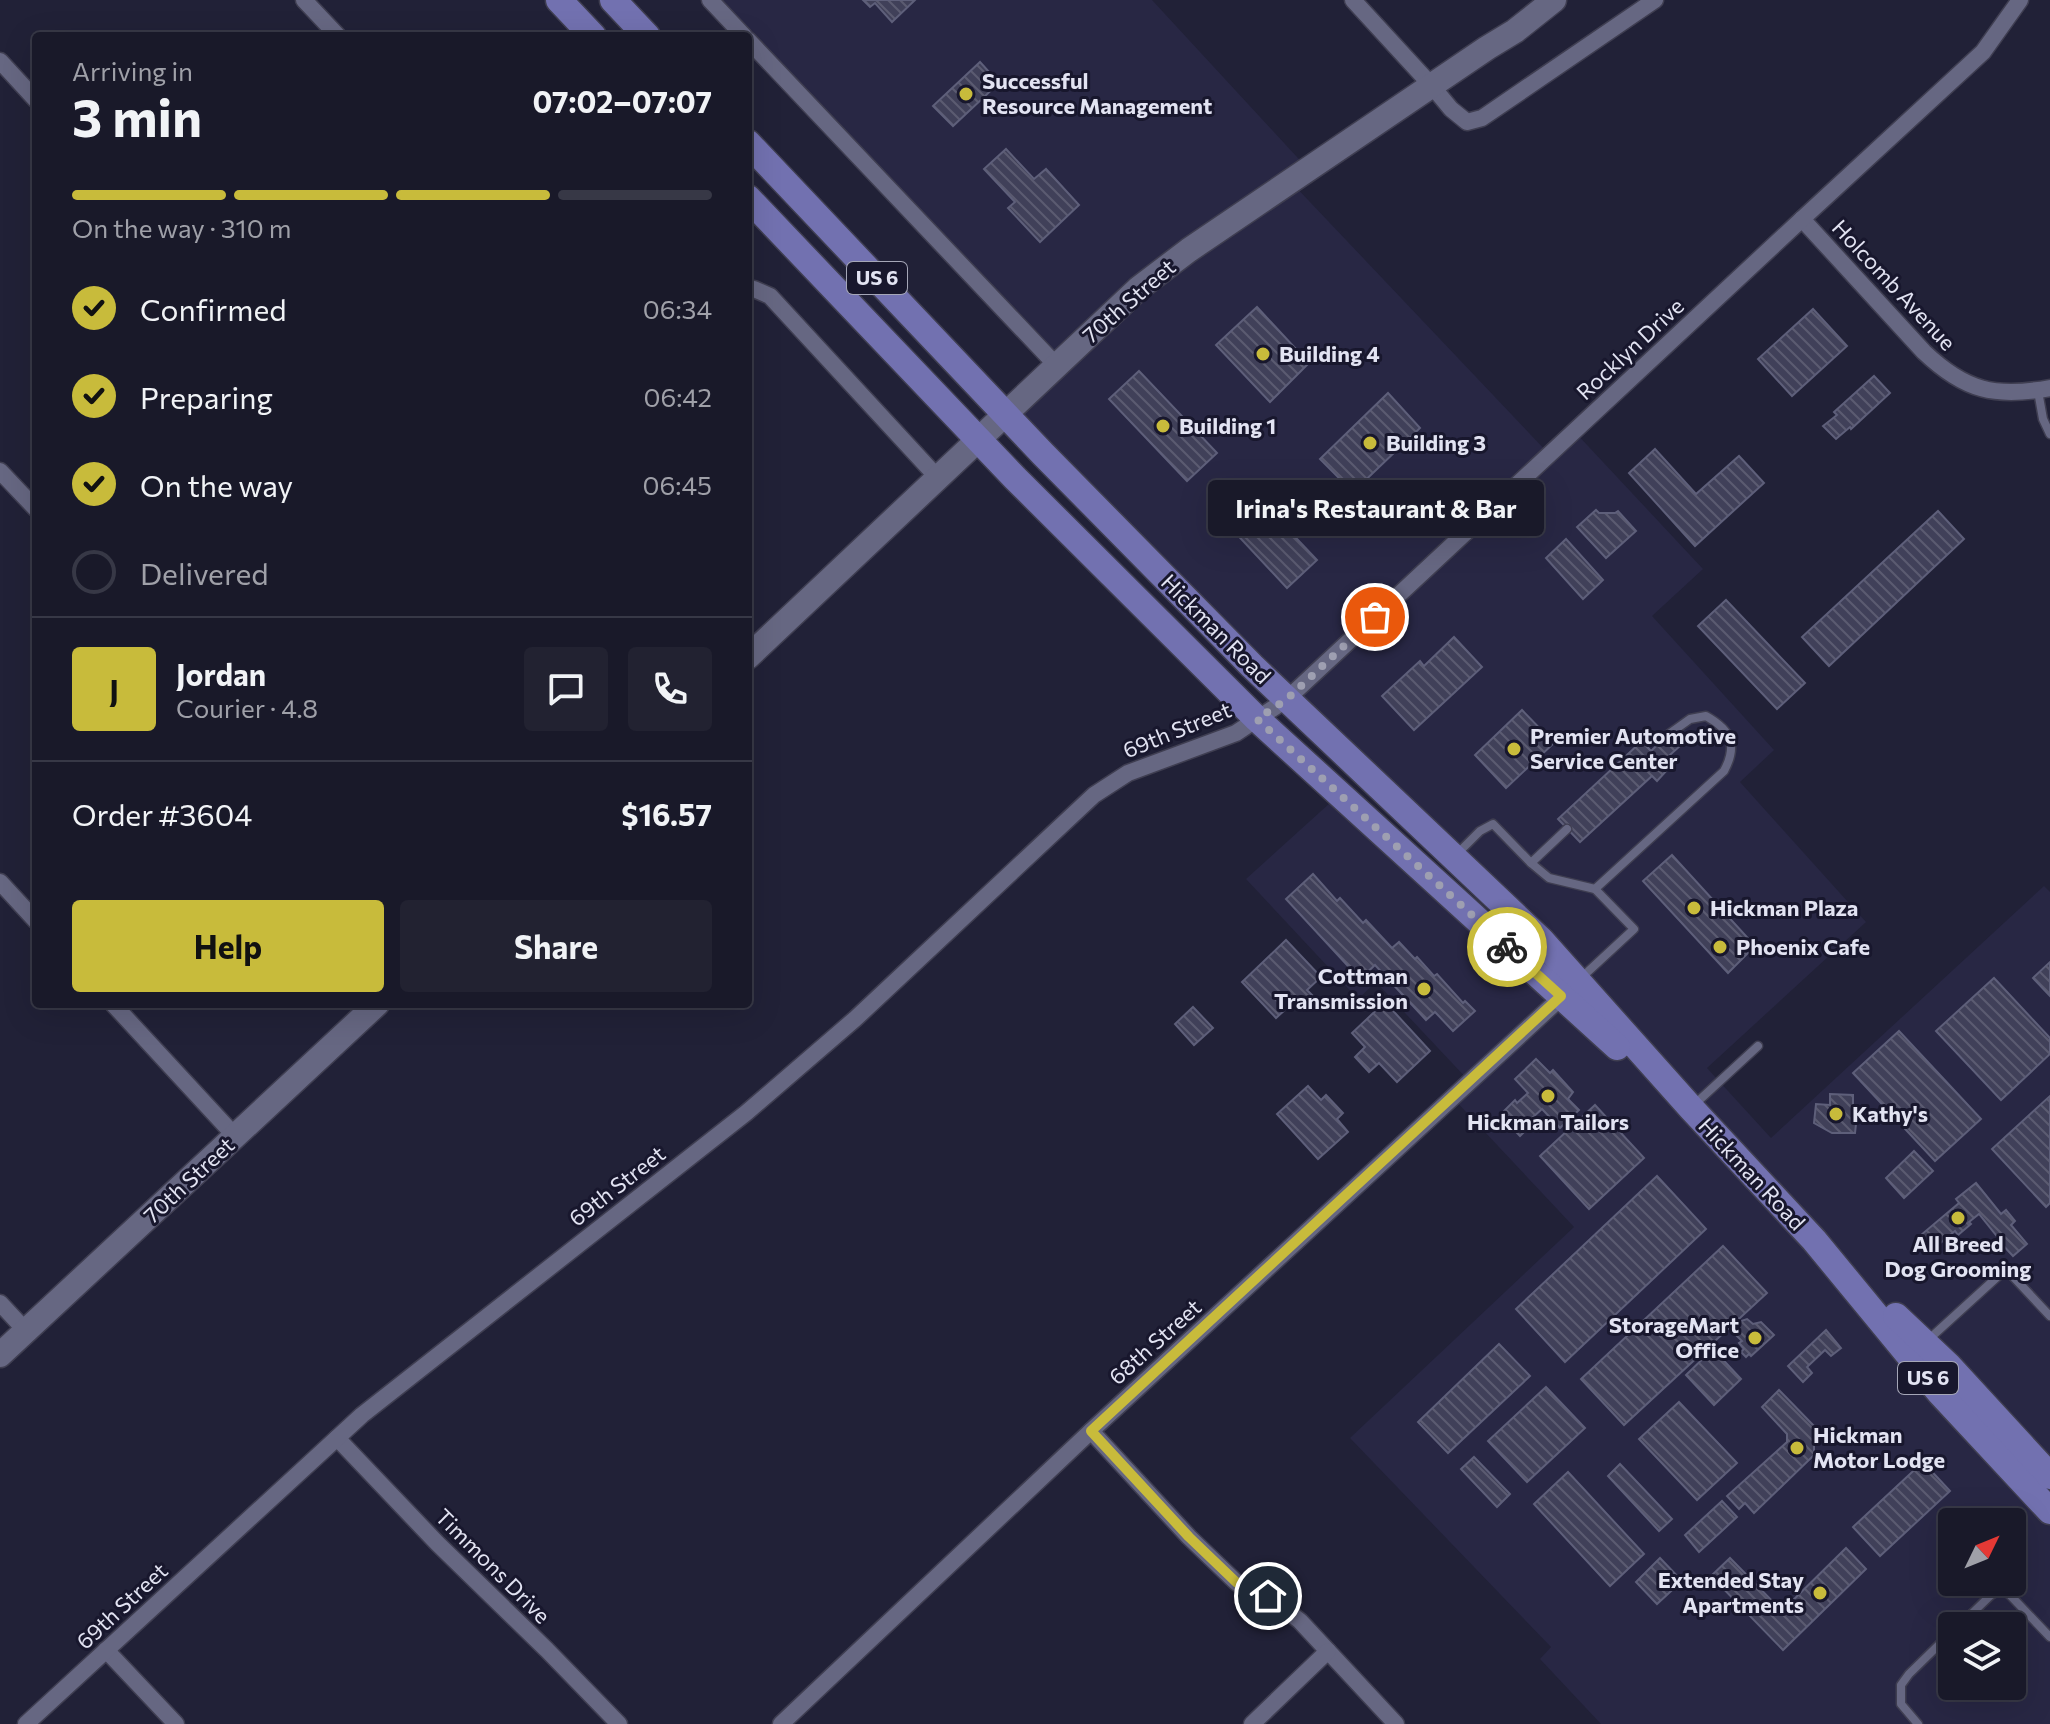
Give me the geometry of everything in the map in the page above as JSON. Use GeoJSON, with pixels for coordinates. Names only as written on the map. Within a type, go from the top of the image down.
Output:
{"type":"FeatureCollection","features":[{"type":"Feature","properties":{"kind":"main road"},"geometry":{"type":"LineString","coordinates":[[559,0],[589,32]]}},
{"type":"Feature","properties":{"kind":"main road"},"geometry":{"type":"LineString","coordinates":[[613,0],[643,32]]}},
{"type":"Feature","properties":{"kind":"main road","name":"Hickman Road"},"geometry":{"type":"LineString","coordinates":[[752,147],[1241,655],[1541,940],[1570,989]]}},
{"type":"Feature","properties":{"kind":"main road","name":"Hickman Road"},"geometry":{"type":"LineString","coordinates":[[752,202],[1015,478],[1257,719],[1570,989],[1691,1108],[1814,1240],[1940,1393],[2050,1511]]}},
{"type":"Feature","properties":{"kind":"main road","name":"Hickman Road"},"geometry":{"type":"LineString","coordinates":[[1814,1240],[1949,1366],[2050,1476]]}},
{"type":"Feature","properties":{"kind":"street"},"geometry":{"type":"LineString","coordinates":[[304,0],[334,32]]}},
{"type":"Feature","properties":{"kind":"street"},"geometry":{"type":"LineString","coordinates":[[710,0],[740,32]]}},
{"type":"Feature","properties":{"kind":"street"},"geometry":{"type":"LineString","coordinates":[[1353,0],[1451,109],[1467,122],[1482,118],[1655,0]]}},
{"type":"Feature","properties":{"kind":"street","name":"70th Street"},"geometry":{"type":"LineString","coordinates":[[752,653],[1139,288],[1189,250],[1515,31],[1554,0]]}},
{"type":"Feature","properties":{"kind":"street","name":"Rocklyn Drive"},"geometry":{"type":"LineString","coordinates":[[1257,719],[1287,699],[1983,52],[2020,0]]}},
{"type":"Feature","properties":{"kind":"street"},"geometry":{"type":"LineString","coordinates":[[752,44],[1057,366]]}},
{"type":"Feature","properties":{"kind":"street"},"geometry":{"type":"LineString","coordinates":[[0,61],[32,96]]}},
{"type":"Feature","properties":{"kind":"street","name":"Holcomb Avenue"},"geometry":{"type":"LineString","coordinates":[[1802,219],[1946,372],[1989,392],[2044,390]]}},
{"type":"Feature","properties":{"kind":"street"},"geometry":{"type":"LineString","coordinates":[[752,289],[770,296],[938,478]]}},
{"type":"Feature","properties":{"kind":"street"},"geometry":{"type":"LineString","coordinates":[[0,471],[32,505]]}},
{"type":"Feature","properties":{"kind":"street","name":"69th Street"},"geometry":{"type":"LineString","coordinates":[[26,1724],[374,1405],[746,1113],[855,1019],[1094,795],[1128,773],[1236,733],[1257,719]]}},
{"type":"Feature","properties":{"kind":"street"},"geometry":{"type":"LineString","coordinates":[[0,882],[32,917]]}},
{"type":"Feature","properties":{"kind":"street","name":"68th Street"},"geometry":{"type":"LineString","coordinates":[[781,1724],[1091,1431],[1570,989]]}},
{"type":"Feature","properties":{"kind":"street"},"geometry":{"type":"LineString","coordinates":[[117,1008],[235,1136]]}},
{"type":"Feature","properties":{"kind":"street","name":"70th Street"},"geometry":{"type":"LineString","coordinates":[[0,1355],[373,1008]]}},
{"type":"Feature","properties":{"kind":"street"},"geometry":{"type":"LineString","coordinates":[[0,1303],[26,1331]]}},
{"type":"Feature","properties":{"kind":"street"},"geometry":{"type":"LineString","coordinates":[[1091,1431],[1189,1537],[1237,1583],[1268,1596],[1300,1621],[1396,1724]]}},
{"type":"Feature","properties":{"kind":"street","name":"Timmons Drive"},"geometry":{"type":"LineString","coordinates":[[337,1438],[437,1543],[619,1724]]}},
{"type":"Feature","properties":{"kind":"street"},"geometry":{"type":"LineString","coordinates":[[106,1650],[176,1724]]}},
{"type":"Feature","properties":{"kind":"street"},"geometry":{"type":"LineString","coordinates":[[1252,1724],[1328,1651]]}},
{"type":"Feature","properties":{"kind":"lane"},"geometry":{"type":"LineString","coordinates":[[2044,390],[2043,419],[2050,434]]}},
{"type":"Feature","properties":{"kind":"lane"},"geometry":{"type":"LineString","coordinates":[[1595,889],[1724,771],[1730,759],[1731,742],[1727,733],[1706,716],[1690,719],[1669,734]]}},
{"type":"Feature","properties":{"kind":"lane"},"geometry":{"type":"LineString","coordinates":[[1454,857],[1480,831],[1493,824],[1549,878],[1595,889],[1634,929],[1570,989]]}},
{"type":"Feature","properties":{"kind":"lane"},"geometry":{"type":"LineString","coordinates":[[1531,863],[1567,829]]}},
{"type":"Feature","properties":{"kind":"lane"},"geometry":{"type":"LineString","coordinates":[[1691,1108],[1758,1046]]}},
{"type":"Feature","properties":{"kind":"lane"},"geometry":{"type":"LineString","coordinates":[[1925,1344],[2006,1269],[2050,1316]]}},
{"type":"Feature","properties":{"kind":"lane"},"geometry":{"type":"LineString","coordinates":[[1973,1612],[1999,1590],[2009,1594],[2050,1637]]}},
{"type":"Feature","properties":{"kind":"lane"},"geometry":{"type":"LineString","coordinates":[[1918,1724],[1901,1704],[1901,1685],[1938,1646]]}},
{"type":"Feature","properties":{"kind":"shaded area"},"geometry":{"type":"Polygon","coordinates":[[[710,0],[1152,0],[1308,169],[1291,182],[1549,454],[1574,431],[1703,569],[1652,616],[1774,750],[1740,782],[1866,922],[1707,1068],[1771,1138],[2044,886],[2050,892],[2050,1476],[1949,1366],[1868,1288],[2050,1511],[2050,1724],[1601,1724],[1540,1659],[1551,1647],[1350,1438],[1574,1227],[1452,1097],[1469,1081],[1376,982],[1358,999],[1246,879],[1341,793],[1625,1055],[1686,1103],[1006,414],[1057,366],[752,44],[752,32],[740,32],[710,0]]]}},
{"type":"Feature","properties":{"kind":"building"},"geometry":{"type":"Polygon","coordinates":[[[863,0],[915,0],[892,22],[875,3],[870,7],[863,0]]]}},
{"type":"Feature","properties":{"kind":"building","name":"Successful Resource Management"},"geometry":{"type":"Polygon","coordinates":[[[980,62],[999,83],[953,126],[933,106],[980,62]]]}},
{"type":"Feature","properties":{"kind":"building"},"geometry":{"type":"Polygon","coordinates":[[[1006,149],[1034,179],[1046,169],[1079,205],[1040,242],[1008,208],[1015,202],[984,169],[1006,149]]]}},
{"type":"Feature","properties":{"kind":"building","name":"Building 4"},"geometry":{"type":"Polygon","coordinates":[[[1257,307],[1309,363],[1270,402],[1216,345],[1257,307]]]}},
{"type":"Feature","properties":{"kind":"building"},"geometry":{"type":"Polygon","coordinates":[[[1813,309],[1847,346],[1792,396],[1758,359],[1813,309]]]}},
{"type":"Feature","properties":{"kind":"building","name":"Building 1"},"geometry":{"type":"Polygon","coordinates":[[[1139,371],[1217,453],[1187,481],[1109,399],[1139,371]]]}},
{"type":"Feature","properties":{"kind":"building"},"geometry":{"type":"Polygon","coordinates":[[[1874,376],[1890,393],[1836,439],[1823,426],[1874,376]]]}},
{"type":"Feature","properties":{"kind":"building","name":"Building 3"},"geometry":{"type":"Polygon","coordinates":[[[1388,393],[1420,428],[1353,492],[1320,459],[1388,393]]]}},
{"type":"Feature","properties":{"kind":"building"},"geometry":{"type":"Polygon","coordinates":[[[1655,449],[1696,494],[1739,456],[1764,483],[1695,546],[1629,473],[1655,449]]]}},
{"type":"Feature","properties":{"kind":"building"},"geometry":{"type":"Polygon","coordinates":[[[1260,500],[1317,560],[1287,588],[1230,527],[1260,500]]]}},
{"type":"Feature","properties":{"kind":"building"},"geometry":{"type":"Polygon","coordinates":[[[1596,510],[1599,513],[1618,511],[1636,531],[1606,558],[1577,527],[1596,510]]]}},
{"type":"Feature","properties":{"kind":"building"},"geometry":{"type":"Polygon","coordinates":[[[1938,511],[1964,539],[1829,666],[1802,637],[1938,511]]]}},
{"type":"Feature","properties":{"kind":"building"},"geometry":{"type":"Polygon","coordinates":[[[1566,539],[1603,580],[1583,599],[1546,558],[1566,539]]]}},
{"type":"Feature","properties":{"kind":"building"},"geometry":{"type":"Polygon","coordinates":[[[1726,600],[1805,683],[1777,709],[1698,626],[1726,600]]]}},
{"type":"Feature","properties":{"kind":"building"},"geometry":{"type":"Polygon","coordinates":[[[1454,637],[1482,667],[1414,730],[1382,696],[1420,661],[1424,666],[1454,637]]]}},
{"type":"Feature","properties":{"kind":"building","name":"Premier Automotive Service Center"},"geometry":{"type":"Polygon","coordinates":[[[1522,710],[1554,743],[1506,788],[1475,755],[1522,710]]]}},
{"type":"Feature","properties":{"kind":"building"},"geometry":{"type":"Polygon","coordinates":[[[1669,734],[1680,746],[1662,762],[1668,769],[1657,781],[1652,776],[1580,842],[1558,819],[1642,741],[1651,751],[1669,734]]]}},
{"type":"Feature","properties":{"kind":"building","name":"Hickman Plaza"},"geometry":{"type":"Polygon","coordinates":[[[1672,855],[1755,946],[1728,973],[1643,881],[1672,855]]]}},
{"type":"Feature","properties":{"kind":"building"},"geometry":{"type":"Polygon","coordinates":[[[1313,874],[1337,901],[1340,898],[1363,923],[1366,920],[1392,948],[1399,942],[1475,1011],[1453,1031],[1435,1012],[1426,1020],[1375,965],[1360,979],[1286,899],[1313,874]]]}},
{"type":"Feature","properties":{"kind":"building"},"geometry":{"type":"Polygon","coordinates":[[[1286,940],[1321,977],[1307,990],[1312,995],[1300,1006],[1295,1001],[1276,1018],[1242,982],[1286,940]]]}},
{"type":"Feature","properties":{"kind":"building"},"geometry":{"type":"Polygon","coordinates":[[[2050,962],[2050,996],[2033,978],[2050,962]]]}},
{"type":"Feature","properties":{"kind":"building"},"geometry":{"type":"Polygon","coordinates":[[[1994,978],[2050,1038],[2050,1054],[2001,1100],[1936,1031],[1994,978]]]}},
{"type":"Feature","properties":{"kind":"building"},"geometry":{"type":"Polygon","coordinates":[[[1385,1002],[1430,1051],[1397,1082],[1379,1063],[1369,1072],[1355,1057],[1365,1047],[1352,1033],[1385,1002]]]}},
{"type":"Feature","properties":{"kind":"building"},"geometry":{"type":"Polygon","coordinates":[[[1193,1007],[1213,1028],[1194,1045],[1175,1024],[1193,1007]]]}},
{"type":"Feature","properties":{"kind":"building"},"geometry":{"type":"Polygon","coordinates":[[[1899,1031],[1981,1119],[1935,1161],[1853,1073],[1899,1031]]]}},
{"type":"Feature","properties":{"kind":"building","name":"Hickman Tailors"},"geometry":{"type":"Polygon","coordinates":[[[1536,1059],[1550,1073],[1553,1070],[1573,1092],[1568,1099],[1579,1110],[1560,1128],[1542,1109],[1520,1136],[1500,1115],[1515,1100],[1517,1103],[1528,1093],[1515,1079],[1536,1059]]]}},
{"type":"Feature","properties":{"kind":"building"},"geometry":{"type":"Polygon","coordinates":[[[1308,1086],[1321,1100],[1326,1095],[1343,1113],[1337,1119],[1348,1132],[1318,1159],[1277,1114],[1308,1086]]]}},
{"type":"Feature","properties":{"kind":"building","name":"Kathy's"},"geometry":{"type":"Polygon","coordinates":[[[1830,1094],[1853,1095],[1853,1105],[1858,1106],[1855,1133],[1832,1133],[1814,1123],[1816,1104],[1830,1105],[1830,1094]]]}},
{"type":"Feature","properties":{"kind":"building"},"geometry":{"type":"Polygon","coordinates":[[[2050,1096],[2050,1203],[2046,1207],[1992,1149],[2050,1096]]]}},
{"type":"Feature","properties":{"kind":"building"},"geometry":{"type":"Polygon","coordinates":[[[1595,1105],[1644,1158],[1589,1209],[1540,1156],[1595,1105]]]}},
{"type":"Feature","properties":{"kind":"building"},"geometry":{"type":"Polygon","coordinates":[[[1914,1151],[1933,1171],[1904,1198],[1886,1178],[1914,1151]]]}},
{"type":"Feature","properties":{"kind":"building"},"geometry":{"type":"Polygon","coordinates":[[[1657,1176],[1706,1229],[1565,1362],[1516,1309],[1657,1176]]]}},
{"type":"Feature","properties":{"kind":"building","name":"All Breed Dog Grooming"},"geometry":{"type":"Polygon","coordinates":[[[1976,1183],[2001,1214],[2006,1210],[2015,1221],[2011,1225],[2027,1244],[2013,1256],[1979,1214],[1958,1235],[1955,1231],[1933,1249],[1921,1235],[1959,1203],[1956,1199],[1976,1183]]]}},
{"type":"Feature","properties":{"kind":"building"},"geometry":{"type":"Polygon","coordinates":[[[1723,1246],[1767,1293],[1624,1425],[1581,1379],[1723,1246]]]}},
{"type":"Feature","properties":{"kind":"building","name":"StorageMart Office"},"geometry":{"type":"Polygon","coordinates":[[[1747,1319],[1753,1324],[1761,1322],[1774,1335],[1746,1357],[1741,1352],[1744,1349],[1739,1343],[1742,1341],[1733,1332],[1738,1322],[1747,1319]]]}},
{"type":"Feature","properties":{"kind":"building"},"geometry":{"type":"Polygon","coordinates":[[[1826,1330],[1841,1348],[1831,1356],[1825,1350],[1807,1367],[1812,1373],[1803,1382],[1788,1366],[1826,1330]]]}},
{"type":"Feature","properties":{"kind":"building"},"geometry":{"type":"Polygon","coordinates":[[[1499,1344],[1530,1376],[1448,1453],[1418,1422],[1499,1344]]]}},
{"type":"Feature","properties":{"kind":"building"},"geometry":{"type":"Polygon","coordinates":[[[1713,1349],[1741,1379],[1714,1405],[1686,1375],[1713,1349]]]}},
{"type":"Feature","properties":{"kind":"building"},"geometry":{"type":"Polygon","coordinates":[[[1546,1387],[1585,1428],[1527,1482],[1488,1441],[1546,1387]]]}},
{"type":"Feature","properties":{"kind":"building","name":"Hickman Motor Lodge"},"geometry":{"type":"Polygon","coordinates":[[[1779,1390],[1814,1426],[1814,1455],[1754,1513],[1745,1503],[1739,1509],[1727,1496],[1787,1442],[1787,1434],[1762,1407],[1779,1390]]]}},
{"type":"Feature","properties":{"kind":"building"},"geometry":{"type":"Polygon","coordinates":[[[1679,1402],[1737,1463],[1697,1500],[1639,1439],[1679,1402]]]}},
{"type":"Feature","properties":{"kind":"building"},"geometry":{"type":"Polygon","coordinates":[[[1474,1457],[1510,1494],[1497,1507],[1461,1469],[1474,1457]]]}},
{"type":"Feature","properties":{"kind":"building"},"geometry":{"type":"Polygon","coordinates":[[[1923,1462],[1950,1491],[1880,1556],[1853,1527],[1923,1462]]]}},
{"type":"Feature","properties":{"kind":"building"},"geometry":{"type":"Polygon","coordinates":[[[1620,1464],[1672,1519],[1659,1531],[1608,1476],[1620,1464]]]}},
{"type":"Feature","properties":{"kind":"building"},"geometry":{"type":"Polygon","coordinates":[[[1568,1472],[1644,1554],[1610,1586],[1534,1504],[1568,1472]]]}},
{"type":"Feature","properties":{"kind":"building"},"geometry":{"type":"Polygon","coordinates":[[[1722,1501],[1737,1517],[1699,1552],[1685,1535],[1722,1501]]]}},
{"type":"Feature","properties":{"kind":"building","name":"Extended Stay Apartments"},"geometry":{"type":"Polygon","coordinates":[[[1846,1548],[1866,1569],[1783,1650],[1711,1576],[1730,1558],[1782,1611],[1846,1548]]]}},
{"type":"Feature","properties":{"kind":"building"},"geometry":{"type":"Polygon","coordinates":[[[1660,1558],[1682,1581],[1657,1604],[1636,1582],[1660,1558]]]}},
{"type":"Feature","properties":{"kind":"way so far"},"geometry":{"type":"LineString","coordinates":[[1375,617],[1287,699],[1257,719],[1507,947]]}},
{"type":"Feature","properties":{"kind":"place","name":"Successful Resource Management"},"geometry":{"type":"Point","coordinates":[966,94]}},
{"type":"Feature","properties":{"kind":"place","name":"Building 4"},"geometry":{"type":"Point","coordinates":[1263,354]}},
{"type":"Feature","properties":{"kind":"place","name":"Building 1"},"geometry":{"type":"Point","coordinates":[1163,426]}},
{"type":"Feature","properties":{"kind":"place","name":"Building 3"},"geometry":{"type":"Point","coordinates":[1370,443]}},
{"type":"Feature","properties":{"kind":"place","name":"Irina's Restaurant & Bar"},"geometry":{"type":"Point","coordinates":[1375,617]}},
{"type":"Feature","properties":{"kind":"place","name":"Premier Automotive Service Center"},"geometry":{"type":"Point","coordinates":[1514,749]}},
{"type":"Feature","properties":{"kind":"place","name":"Hickman Plaza"},"geometry":{"type":"Point","coordinates":[1694,908]}},
{"type":"Feature","properties":{"kind":"place","name":"Phoenix Cafe"},"geometry":{"type":"Point","coordinates":[1720,947]}},
{"type":"Feature","properties":{"kind":"place","name":"Cottman Transmission"},"geometry":{"type":"Point","coordinates":[1424,989]}},
{"type":"Feature","properties":{"kind":"place","name":"Hickman Tailors"},"geometry":{"type":"Point","coordinates":[1548,1096]}},
{"type":"Feature","properties":{"kind":"place","name":"Kathy's"},"geometry":{"type":"Point","coordinates":[1836,1114]}},
{"type":"Feature","properties":{"kind":"place","name":"All Breed Dog Grooming"},"geometry":{"type":"Point","coordinates":[1958,1218]}},
{"type":"Feature","properties":{"kind":"place","name":"StorageMart Office"},"geometry":{"type":"Point","coordinates":[1755,1338]}},
{"type":"Feature","properties":{"kind":"place","name":"Hickman Motor Lodge"},"geometry":{"type":"Point","coordinates":[1797,1448]}},
{"type":"Feature","properties":{"kind":"place","name":"Extended Stay Apartments"},"geometry":{"type":"Point","coordinates":[1820,1593]}},
{"type":"Feature","properties":{"kind":"route"},"geometry":{"type":"LineString","coordinates":[[1268,1596],[1237,1583],[1189,1537],[1091,1431],[1561,996],[1507,947]]}}]}
